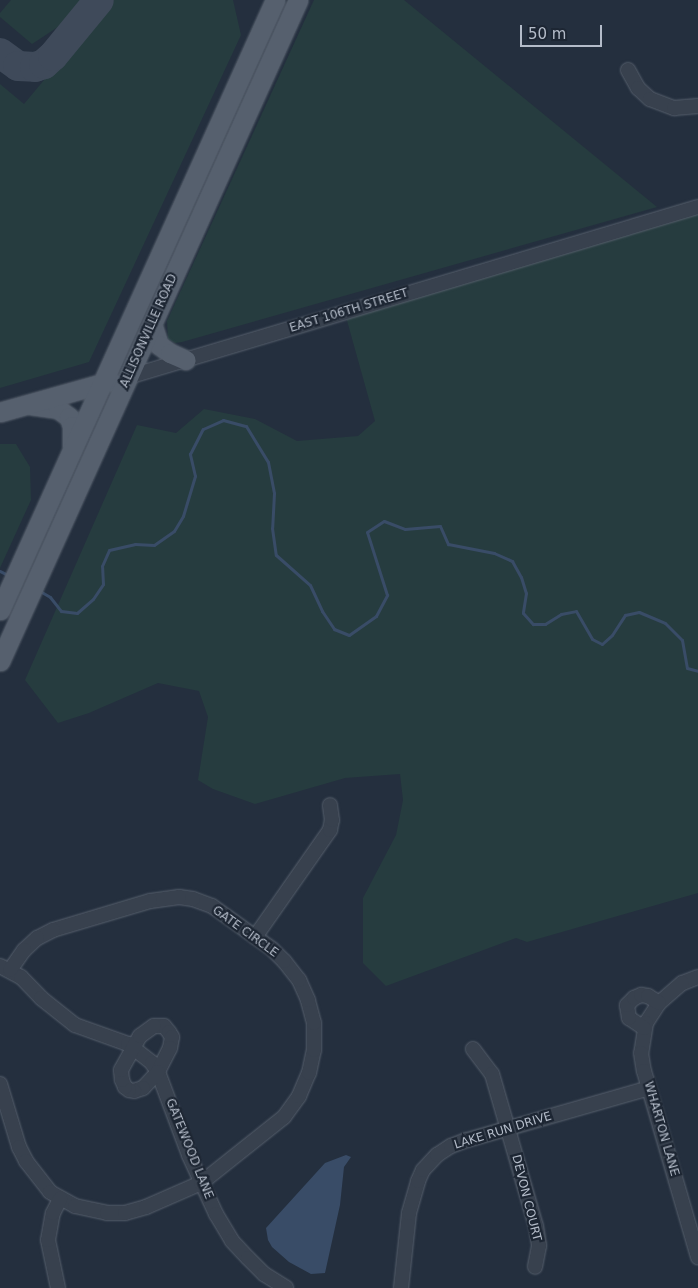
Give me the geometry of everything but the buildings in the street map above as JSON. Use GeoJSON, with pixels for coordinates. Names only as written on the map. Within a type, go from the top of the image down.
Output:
{"type":"FeatureCollection","features":[{"type":"Feature","properties":{"kind":"main road","name":"ALLISONVILLE ROAD"},"geometry":{"type":"LineString","coordinates":[[0,609],[275,0]]}},
{"type":"Feature","properties":{"kind":"main road","name":"ALLISONVILLE ROAD"},"geometry":{"type":"LineString","coordinates":[[0,661],[298,0]]}},
{"type":"Feature","properties":{"kind":"main road"},"geometry":{"type":"LineString","coordinates":[[152,324],[159,345],[170,353],[186,360]]}},
{"type":"Feature","properties":{"kind":"main road","name":"EAST 106TH STREET"},"geometry":{"type":"LineString","coordinates":[[0,412],[128,377]]}},
{"type":"Feature","properties":{"kind":"main road"},"geometry":{"type":"LineString","coordinates":[[25,404],[58,409],[69,418],[72,426],[72,451]]}},
{"type":"Feature","properties":{"kind":"street"},"geometry":{"type":"LineString","coordinates":[[628,70],[638,88],[650,99],[674,108],[698,106]]}},
{"type":"Feature","properties":{"kind":"street","name":"EAST 106TH STREET"},"geometry":{"type":"LineString","coordinates":[[128,377],[698,207]]}},
{"type":"Feature","properties":{"kind":"street"},"geometry":{"type":"LineString","coordinates":[[255,937],[330,830],[332,820],[330,805]]}},
{"type":"Feature","properties":{"kind":"street","name":"GATE CIRCLE"},"geometry":{"type":"LineString","coordinates":[[5,968],[45,934],[165,898],[194,899],[212,906],[284,961],[299,980],[308,1000],[314,1032],[314,1050],[309,1073],[300,1096],[284,1117],[201,1183],[146,1207],[125,1213],[93,1211],[60,1199]]}},
{"type":"Feature","properties":{"kind":"street","name":"GATEWOOD LANE"},"geometry":{"type":"LineString","coordinates":[[5,968],[75,1025],[134,1048],[146,1056],[158,1072],[201,1183],[232,1241],[264,1274],[286,1288]]}},
{"type":"Feature","properties":{"kind":"street","name":"WHARTON LANE"},"geometry":{"type":"LineString","coordinates":[[698,977],[682,983],[659,1003],[644,1028],[641,1053],[649,1088],[698,1257]]}},
{"type":"Feature","properties":{"kind":"street"},"geometry":{"type":"LineString","coordinates":[[644,1028],[629,1018],[627,1006],[634,998],[641,995],[648,996],[659,1003]]}},
{"type":"Feature","properties":{"kind":"street"},"geometry":{"type":"LineString","coordinates":[[164,1026],[172,1037],[172,1042],[158,1072],[143,1088],[134,1091],[125,1087],[120,1076],[121,1070],[134,1048],[149,1028],[164,1026]]}},
{"type":"Feature","properties":{"kind":"street","name":"DEVON COURT"},"geometry":{"type":"LineString","coordinates":[[473,1049],[492,1074],[508,1129],[538,1236],[539,1246],[535,1267]]}},
{"type":"Feature","properties":{"kind":"street"},"geometry":{"type":"LineString","coordinates":[[0,1084],[19,1147],[26,1161],[39,1180],[60,1199],[53,1213],[48,1240],[58,1288]]}},
{"type":"Feature","properties":{"kind":"street","name":"LAKE RUN DRIVE"},"geometry":{"type":"LineString","coordinates":[[401,1288],[410,1213],[418,1181],[423,1170],[437,1155],[451,1146],[649,1088]]}},
{"type":"Feature","properties":{"kind":"green space"},"geometry":{"type":"Polygon","coordinates":[[[11,0],[83,0],[64,23],[32,44],[0,17],[0,13],[11,0]]]}},
{"type":"Feature","properties":{"kind":"green space"},"geometry":{"type":"Polygon","coordinates":[[[111,0],[233,0],[241,35],[89,362],[0,388],[0,84],[24,104],[111,0]]]}},
{"type":"Feature","properties":{"kind":"green space"},"geometry":{"type":"Polygon","coordinates":[[[314,0],[404,0],[657,207],[182,342],[175,343],[168,339],[167,321],[314,0]]]}},
{"type":"Feature","properties":{"kind":"green space"},"geometry":{"type":"Polygon","coordinates":[[[698,213],[698,893],[527,942],[516,938],[386,986],[363,963],[363,898],[396,835],[403,800],[400,774],[345,778],[255,804],[213,789],[198,780],[208,717],[199,691],[158,683],[89,713],[58,723],[25,680],[137,425],[176,433],[204,409],[255,419],[297,441],[358,436],[375,421],[346,317],[698,213]]]}},
{"type":"Feature","properties":{"kind":"green space"},"geometry":{"type":"Polygon","coordinates":[[[0,444],[16,444],[30,467],[31,500],[0,568],[0,444]]]}},
{"type":"Feature","properties":{"kind":"water"},"geometry":{"type":"Polygon","coordinates":[[[346,1155],[351,1157],[344,1167],[340,1205],[325,1273],[311,1274],[289,1262],[272,1247],[268,1240],[266,1228],[325,1163],[346,1155]]]}},
{"type":"Feature","properties":{"kind":"waterway"},"geometry":{"type":"LineString","coordinates":[[38,590],[50,597],[61,611],[77,613],[93,599],[103,584],[102,566],[109,550],[135,544],[154,545],[174,531],[183,516],[195,476],[190,454],[203,429],[223,420],[246,426],[268,462],[274,493],[272,528],[276,555],[310,585],[322,611],[334,629],[349,635],[376,616],[387,595],[367,532],[384,521],[405,529],[440,526],[448,544],[494,553],[512,561],[521,577],[526,593],[523,613],[533,624],[545,624],[561,614],[576,611],[592,639],[602,644],[612,635],[625,615],[639,612],[665,623],[682,640],[687,668],[698,671]]}},
{"type":"Feature","properties":{"kind":"waterway"},"geometry":{"type":"LineString","coordinates":[[0,571],[8,575]]}},
{"type":"Feature","properties":{"kind":"taxiway"},"geometry":{"type":"LineString","coordinates":[[0,53],[18,66],[35,67],[44,64],[53,56],[99,0]]}}]}
